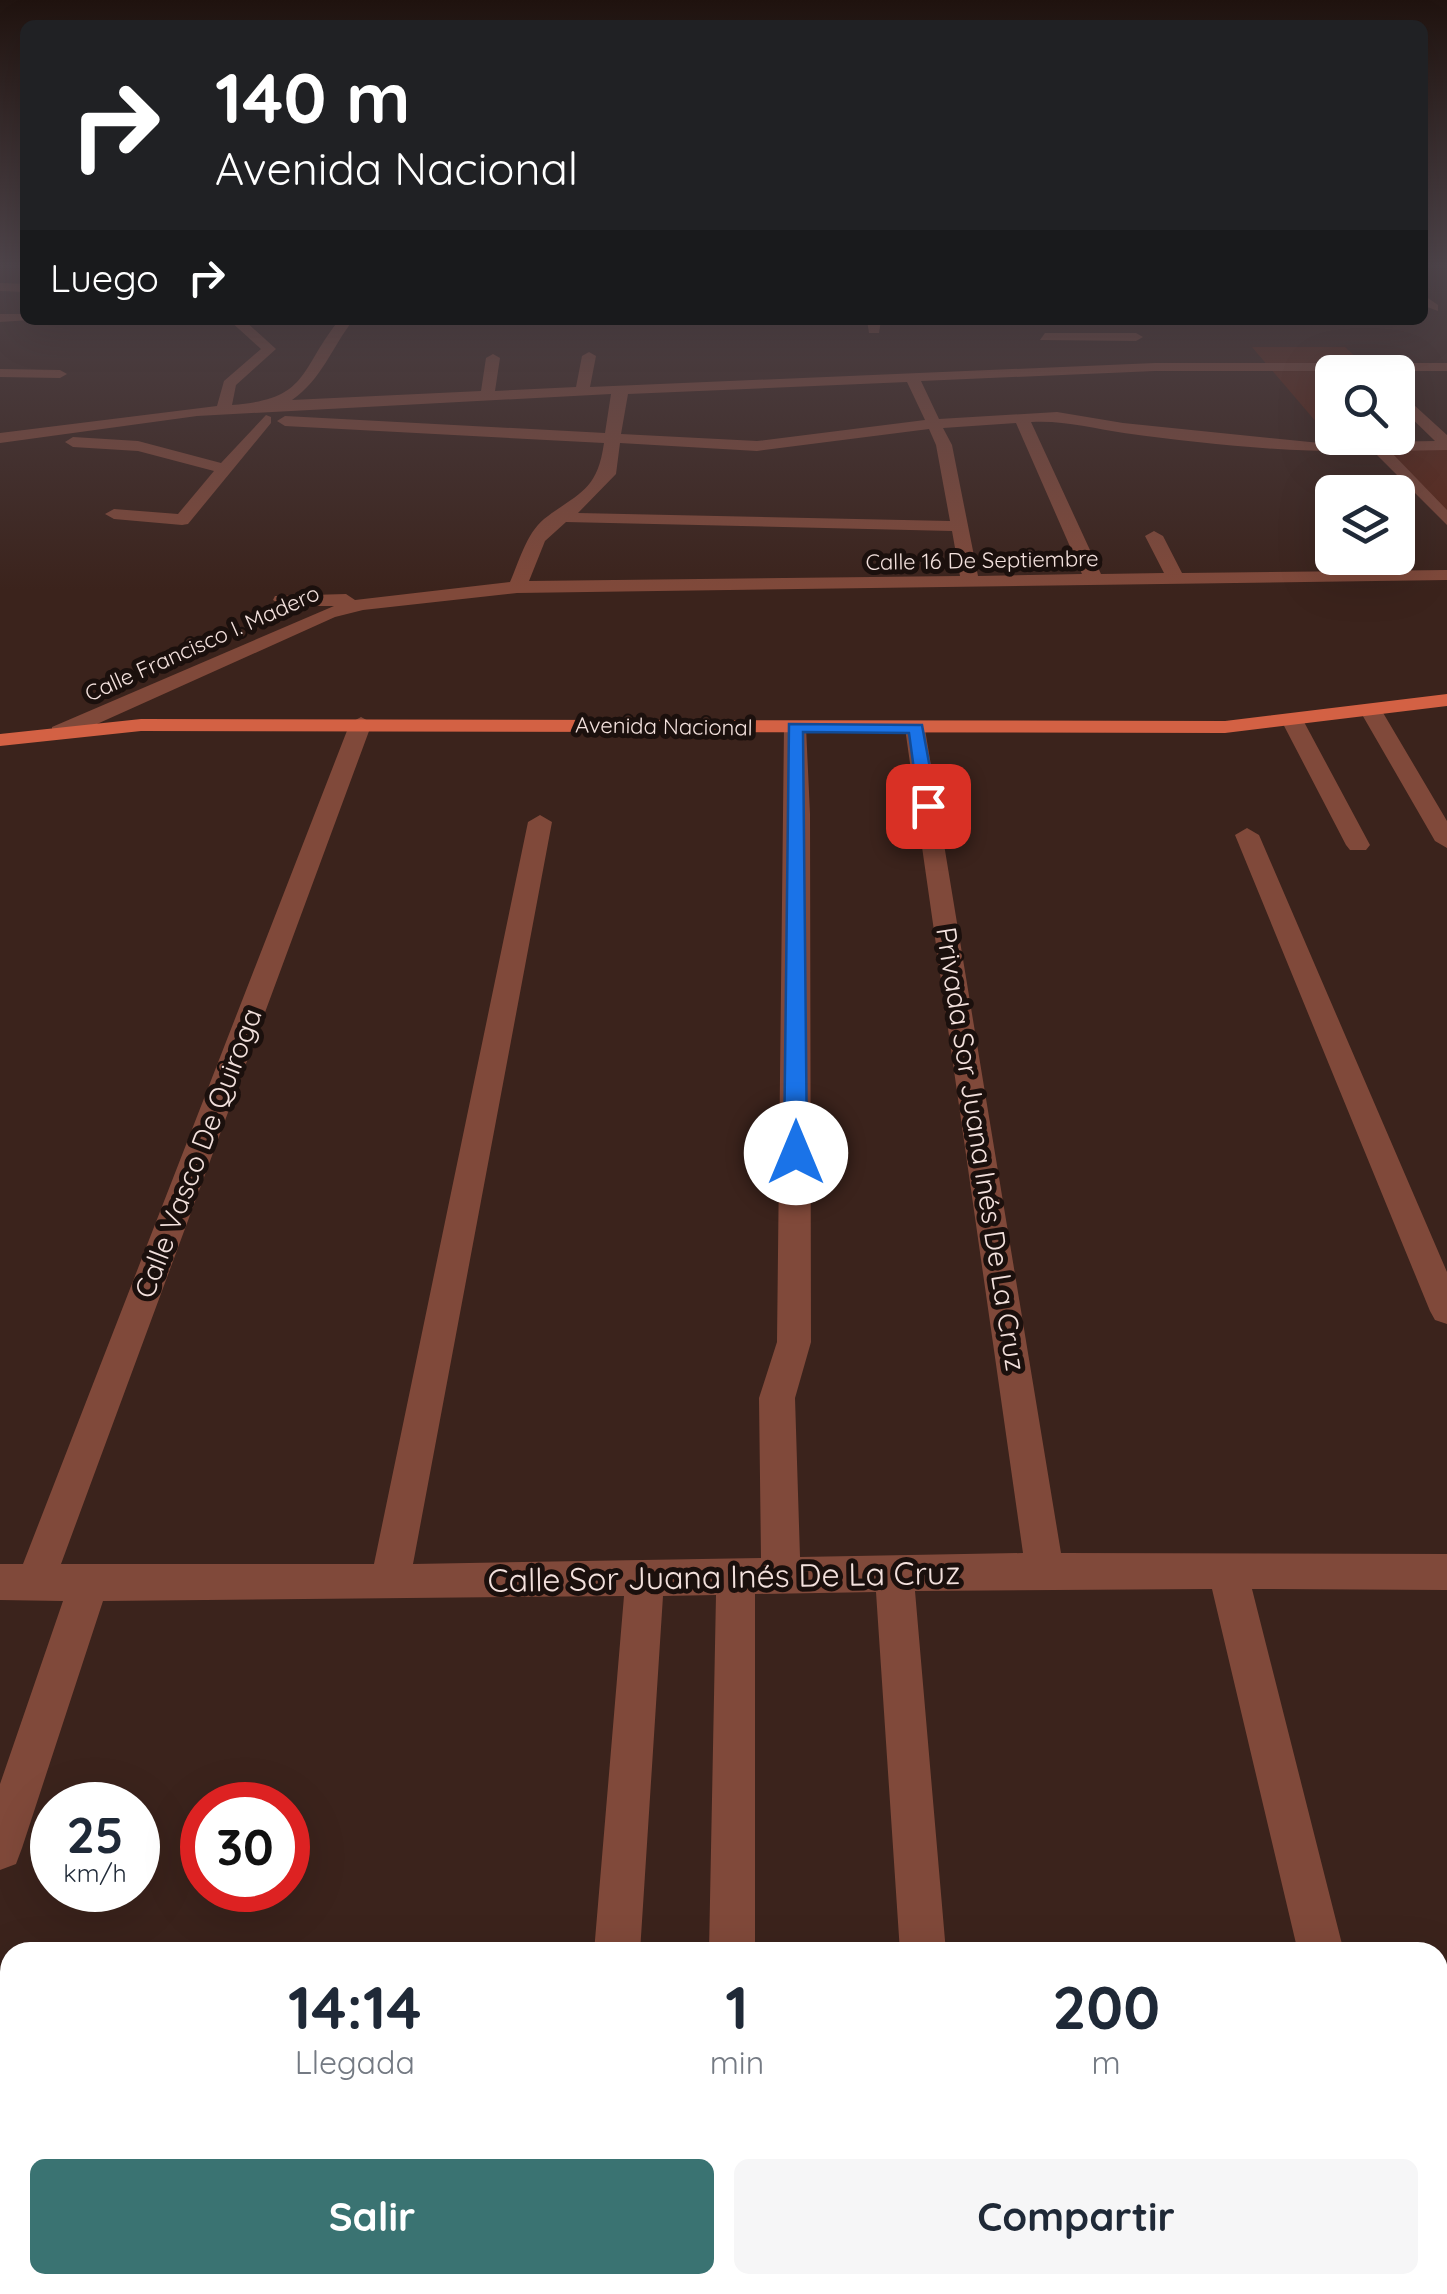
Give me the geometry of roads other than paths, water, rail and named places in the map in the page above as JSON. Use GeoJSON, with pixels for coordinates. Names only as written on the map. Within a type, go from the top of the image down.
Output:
{"type":"FeatureCollection","features":[{"type":"Feature","properties":{"kind":"main road","name":"Avenida Nacional"},"geometry":{"type":"LineString","coordinates":[[0,740],[141,725],[1225,727],[1447,700]]}},
{"type":"Feature","properties":{"kind":"street"},"geometry":{"type":"LineString","coordinates":[[223,410],[229,384],[239,375]]}},
{"type":"Feature","properties":{"kind":"street"},"geometry":{"type":"LineString","coordinates":[[114,514],[182,520],[271,413],[313,375]]}},
{"type":"Feature","properties":{"kind":"street"},"geometry":{"type":"LineString","coordinates":[[486,396],[490,375]]}},
{"type":"Feature","properties":{"kind":"street"},"geometry":{"type":"LineString","coordinates":[[582,393],[585,375]]}},
{"type":"Feature","properties":{"kind":"street"},"geometry":{"type":"LineString","coordinates":[[271,413],[486,396],[937,375]]}},
{"type":"Feature","properties":{"kind":"street"},"geometry":{"type":"LineString","coordinates":[[1271,375],[1278,384]]}},
{"type":"Feature","properties":{"kind":"street"},"geometry":{"type":"LineString","coordinates":[[911,376],[944,445],[970,583]]}},
{"type":"Feature","properties":{"kind":"street"},"geometry":{"type":"LineString","coordinates":[[517,587],[537,540],[551,522],[564,517],[608,474],[618,394],[623,391]]}},
{"type":"Feature","properties":{"kind":"street"},"geometry":{"type":"LineString","coordinates":[[0,438],[253,408],[271,413],[612,439],[757,446],[933,424],[1057,416],[1262,436],[1315,447]]}},
{"type":"Feature","properties":{"kind":"street"},"geometry":{"type":"LineString","coordinates":[[1415,414],[1447,444]]}},
{"type":"Feature","properties":{"kind":"street"},"geometry":{"type":"LineString","coordinates":[[1022,417],[1096,582]]}},
{"type":"Feature","properties":{"kind":"street"},"geometry":{"type":"LineString","coordinates":[[21,436],[138,446],[225,470]]}},
{"type":"Feature","properties":{"kind":"street"},"geometry":{"type":"LineString","coordinates":[[1415,445],[1447,444]]}},
{"type":"Feature","properties":{"kind":"street"},"geometry":{"type":"LineString","coordinates":[[1385,455],[1447,520]]}},
{"type":"Feature","properties":{"kind":"street"},"geometry":{"type":"LineString","coordinates":[[564,517],[716,524],[957,526]]}},
{"type":"Feature","properties":{"kind":"street"},"geometry":{"type":"LineString","coordinates":[[1154,536],[1176,578]]}},
{"type":"Feature","properties":{"kind":"street","name":"Calle 16 De Septiembre"},"geometry":{"type":"LineString","coordinates":[[517,587],[1447,575]]}},
{"type":"Feature","properties":{"kind":"street","name":"Calle Francisco I. Madero"},"geometry":{"type":"LineString","coordinates":[[60,732],[328,613],[363,604],[517,587]]}},
{"type":"Feature","properties":{"kind":"street"},"geometry":{"type":"LineString","coordinates":[[282,600],[352,600],[363,604]]}},
{"type":"Feature","properties":{"kind":"street"},"geometry":{"type":"LineString","coordinates":[[1370,711],[1447,841]]}},
{"type":"Feature","properties":{"kind":"street"},"geometry":{"type":"LineString","coordinates":[[1292,720],[1358,846]]}},
{"type":"Feature","properties":{"kind":"street","name":"Calle Vasco De Quiroga"},"geometry":{"type":"LineString","coordinates":[[18,1582],[361,723]]}},
{"type":"Feature","properties":{"kind":"street"},"geometry":{"type":"LineString","coordinates":[[781,1577],[777,1398],[794,1342],[798,833],[794,727]]}},
{"type":"Feature","properties":{"kind":"street","name":"Privada Sor Juana Inés De La Cruz"},"geometry":{"type":"LineString","coordinates":[[916,728],[1044,1570]]}},
{"type":"Feature","properties":{"kind":"street"},"geometry":{"type":"LineString","coordinates":[[390,1582],[540,822]]}},
{"type":"Feature","properties":{"kind":"street"},"geometry":{"type":"LineString","coordinates":[[1247,835],[1447,1311]]}},
{"type":"Feature","properties":{"kind":"street","name":"Calle Sor Juana Inés De La Cruz"},"geometry":{"type":"LineString","coordinates":[[18,1582],[736,1578],[1044,1570],[1447,1572]]}},
{"type":"Feature","properties":{"kind":"street"},"geometry":{"type":"LineString","coordinates":[[1228,1573],[1318,1942]]}},
{"type":"Feature","properties":{"kind":"street"},"geometry":{"type":"LineString","coordinates":[[894,1575],[922,1942]]}},
{"type":"Feature","properties":{"kind":"street"},"geometry":{"type":"LineString","coordinates":[[732,1942],[736,1578]]}},
{"type":"Feature","properties":{"kind":"street"},"geometry":{"type":"LineString","coordinates":[[617,1942],[645,1579]]}},
{"type":"Feature","properties":{"kind":"street"},"geometry":{"type":"LineString","coordinates":[[0,1848],[89,1583]]}}]}
